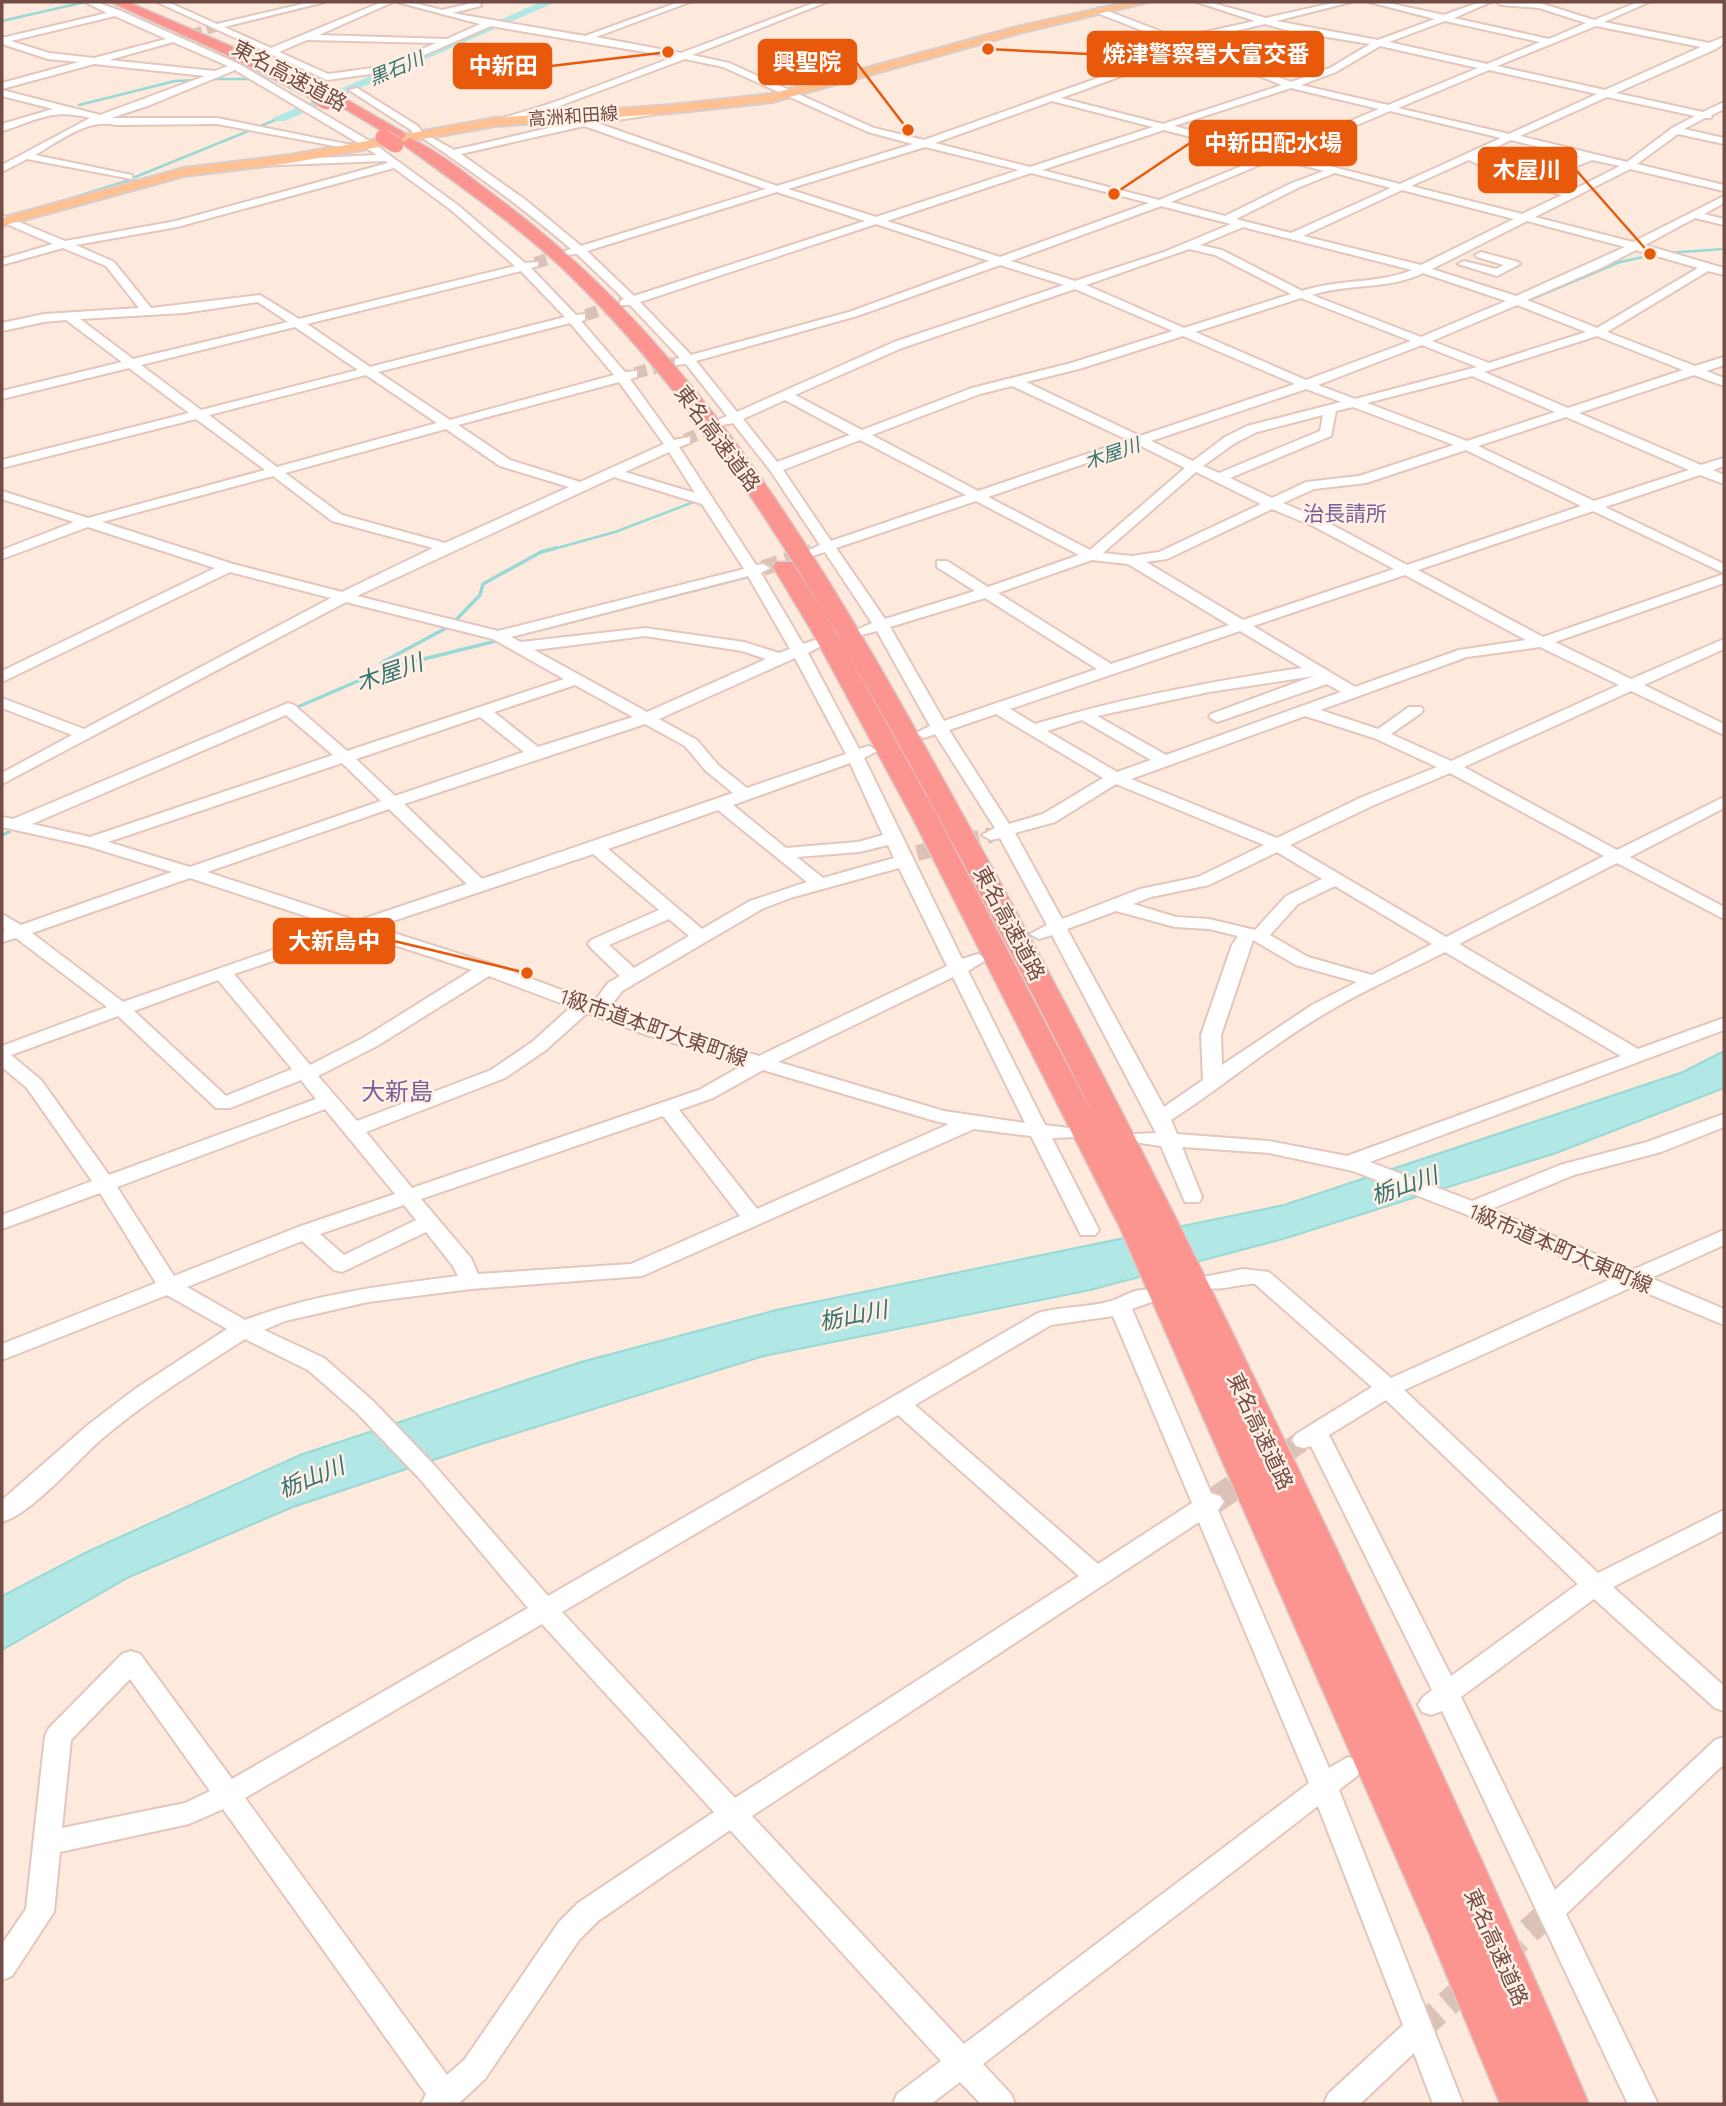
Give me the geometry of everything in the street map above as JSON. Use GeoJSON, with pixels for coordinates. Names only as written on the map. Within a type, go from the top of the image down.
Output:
{"type":"FeatureCollection","features":[{"type":"Feature","properties":{"kind":"highway","name":"東名高速道路"},"geometry":{"type":"LineString","coordinates":[[135,2],[243,49],[316,102],[394,146]]}},
{"type":"Feature","properties":{"kind":"highway","name":"東名高速道路"},"geometry":{"type":"LineString","coordinates":[[117,7],[220,46],[394,146],[495,218],[565,282],[657,384],[730,484],[823,630],[1149,1224],[1486,1923],[1566,2104]]}},
{"type":"Feature","properties":{"kind":"highway","name":"東名高速道路"},"geometry":{"type":"LineString","coordinates":[[1178,1286],[1523,2104]]}},
{"type":"Feature","properties":{"kind":"main road","name":"高洲和田線"},"geometry":{"type":"LineString","coordinates":[[4,220],[167,175],[394,146],[495,122],[661,110],[790,94],[1011,32],[1143,2]]}},
{"type":"Feature","properties":{"kind":"street"},"geometry":{"type":"LineString","coordinates":[[89,2],[117,7],[316,102],[378,79]]}},
{"type":"Feature","properties":{"kind":"street"},"geometry":{"type":"LineString","coordinates":[[162,2],[327,77],[382,70],[490,24]]}},
{"type":"Feature","properties":{"kind":"street"},"geometry":{"type":"LineString","coordinates":[[219,26],[321,2]]}},
{"type":"Feature","properties":{"kind":"street"},"geometry":{"type":"LineString","coordinates":[[273,51],[389,2]]}},
{"type":"Feature","properties":{"kind":"street"},"geometry":{"type":"LineString","coordinates":[[401,2],[490,24],[585,38],[726,65],[872,130],[1422,269],[1522,302],[1724,382]]}},
{"type":"Feature","properties":{"kind":"street"},"geometry":{"type":"LineString","coordinates":[[440,13],[478,4],[471,2]]}},
{"type":"Feature","properties":{"kind":"street"},"geometry":{"type":"LineString","coordinates":[[585,38],[686,2]]}},
{"type":"Feature","properties":{"kind":"street"},"geometry":{"type":"LineString","coordinates":[[785,2],[811,7]]}},
{"type":"Feature","properties":{"kind":"street"},"geometry":{"type":"LineString","coordinates":[[1201,2],[1265,21],[1379,43],[1607,94],[1702,119],[1724,119]]}},
{"type":"Feature","properties":{"kind":"street"},"geometry":{"type":"LineString","coordinates":[[1178,41],[1347,2]]}},
{"type":"Feature","properties":{"kind":"street"},"geometry":{"type":"LineString","coordinates":[[1373,2],[1547,41]]}},
{"type":"Feature","properties":{"kind":"street"},"geometry":{"type":"LineString","coordinates":[[627,302],[1334,70],[1379,43],[1487,2]]}},
{"type":"Feature","properties":{"kind":"street"},"geometry":{"type":"LineString","coordinates":[[1501,2],[1540,6],[1591,22],[1724,49]]}},
{"type":"Feature","properties":{"kind":"street"},"geometry":{"type":"LineString","coordinates":[[681,361],[853,314],[1160,203],[1591,22],[1645,2]]}},
{"type":"Feature","properties":{"kind":"street"},"geometry":{"type":"LineString","coordinates":[[495,122],[543,108],[811,7],[823,5]]}},
{"type":"Feature","properties":{"kind":"street"},"geometry":{"type":"LineString","coordinates":[[117,7],[2,41],[48,56],[216,74]]}},
{"type":"Feature","properties":{"kind":"street"},"geometry":{"type":"LineString","coordinates":[[1100,11],[1291,85],[1724,188]]}},
{"type":"Feature","properties":{"kind":"street"},"geometry":{"type":"LineString","coordinates":[[460,46],[506,27]]}},
{"type":"Feature","properties":{"kind":"street"},"geometry":{"type":"LineString","coordinates":[[306,37],[450,41]]}},
{"type":"Feature","properties":{"kind":"street"},"geometry":{"type":"LineString","coordinates":[[2,86],[178,38]]}},
{"type":"Feature","properties":{"kind":"street"},"geometry":{"type":"LineString","coordinates":[[1293,236],[1724,40]]}},
{"type":"Feature","properties":{"kind":"street"},"geometry":{"type":"LineString","coordinates":[[574,251],[923,144],[1193,47]]}},
{"type":"Feature","properties":{"kind":"street"},"geometry":{"type":"LineString","coordinates":[[2,169],[83,124],[236,66]]}},
{"type":"Feature","properties":{"kind":"street"},"geometry":{"type":"LineString","coordinates":[[2,262],[65,244],[177,223],[394,146],[415,128],[354,90]]}},
{"type":"Feature","properties":{"kind":"street"},"geometry":{"type":"LineString","coordinates":[[2,93],[116,122],[217,121],[454,153],[587,122],[661,110]]}},
{"type":"Feature","properties":{"kind":"street"},"geometry":{"type":"LineString","coordinates":[[1051,98],[1637,246],[1724,272]]}},
{"type":"Feature","properties":{"kind":"street"},"geometry":{"type":"LineString","coordinates":[[775,468],[976,391],[1016,382],[1336,285],[1402,278],[1631,166],[1678,131],[1724,105]]}},
{"type":"Feature","properties":{"kind":"street"},"geometry":{"type":"LineString","coordinates":[[543,108],[777,189],[1075,285],[1308,385],[1466,445],[1724,569]]}},
{"type":"Feature","properties":{"kind":"street"},"geometry":{"type":"LineString","coordinates":[[2,128],[20,120],[63,109]]}},
{"type":"Feature","properties":{"kind":"street"},"geometry":{"type":"LineString","coordinates":[[1678,131],[1723,141]]}},
{"type":"Feature","properties":{"kind":"street"},"geometry":{"type":"LineString","coordinates":[[256,164],[394,146]]}},
{"type":"Feature","properties":{"kind":"street"},"geometry":{"type":"LineString","coordinates":[[394,146],[499,244],[529,265],[580,317],[679,443],[708,501],[807,648],[862,753],[893,838],[908,857],[958,968],[1088,1230]]}},
{"type":"Feature","properties":{"kind":"street"},"geometry":{"type":"LineString","coordinates":[[454,153],[523,203],[627,302],[681,361],[729,421],[775,468],[882,626],[932,731],[998,833],[1047,931],[1160,1118],[1192,1197]]}},
{"type":"Feature","properties":{"kind":"street"},"geometry":{"type":"LineString","coordinates":[[26,156],[128,177]]}},
{"type":"Feature","properties":{"kind":"street"},"geometry":{"type":"LineString","coordinates":[[1469,156],[1523,182],[1571,194]]}},
{"type":"Feature","properties":{"kind":"street"},"geometry":{"type":"LineString","coordinates":[[1511,175],[1577,163],[1590,157]]}},
{"type":"Feature","properties":{"kind":"street"},"geometry":{"type":"LineString","coordinates":[[1225,220],[1296,185],[1335,170]]}},
{"type":"Feature","properties":{"kind":"street"},"geometry":{"type":"LineString","coordinates":[[812,551],[830,549],[1308,385],[1427,341],[1522,302],[1722,202]]}},
{"type":"Feature","properties":{"kind":"street"},"geometry":{"type":"LineString","coordinates":[[1695,215],[1724,222]]}},
{"type":"Feature","properties":{"kind":"street"},"geometry":{"type":"LineString","coordinates":[[4,220],[110,264],[146,309]]}},
{"type":"Feature","properties":{"kind":"street"},"geometry":{"type":"LineString","coordinates":[[729,421],[898,345],[1190,246],[1241,224]]}},
{"type":"Feature","properties":{"kind":"street"},"geometry":{"type":"LineString","coordinates":[[1190,246],[1218,252],[1302,295],[1489,367]]}},
{"type":"Feature","properties":{"kind":"street"},"geometry":{"type":"LineString","coordinates":[[1442,275],[1495,248]]}},
{"type":"Feature","properties":{"kind":"street"},"geometry":{"type":"LineString","coordinates":[[1464,264],[1497,273],[1514,264],[1481,255]]}},
{"type":"Feature","properties":{"kind":"street"},"geometry":{"type":"LineString","coordinates":[[2,395],[529,265]]}},
{"type":"Feature","properties":{"kind":"street"},"geometry":{"type":"LineString","coordinates":[[861,631],[988,592],[1091,556],[1195,466],[1230,440],[1252,429],[1472,372],[1599,332],[1707,267]]}},
{"type":"Feature","properties":{"kind":"street"},"geometry":{"type":"LineString","coordinates":[[2,327],[68,316],[146,309],[184,309],[260,298],[505,463],[579,486]]}},
{"type":"Feature","properties":{"kind":"street"},"geometry":{"type":"LineString","coordinates":[[68,316],[337,517],[444,547]]}},
{"type":"Feature","properties":{"kind":"street"},"geometry":{"type":"LineString","coordinates":[[2,464],[580,317]]}},
{"type":"Feature","properties":{"kind":"street"},"geometry":{"type":"LineString","coordinates":[[785,396],[1091,556],[1132,559],[1162,556],[1311,485],[1361,480],[1724,361]]}},
{"type":"Feature","properties":{"kind":"street"},"geometry":{"type":"LineString","coordinates":[[1472,372],[1724,480]]}},
{"type":"Feature","properties":{"kind":"street"},"geometry":{"type":"LineString","coordinates":[[2,555],[88,522],[628,375]]}},
{"type":"Feature","properties":{"kind":"street"},"geometry":{"type":"LineString","coordinates":[[1016,382],[1318,523],[1542,642],[1724,730]]}},
{"type":"Feature","properties":{"kind":"street"},"geometry":{"type":"LineString","coordinates":[[1219,478],[1326,433],[1330,408]]}},
{"type":"Feature","properties":{"kind":"street"},"geometry":{"type":"LineString","coordinates":[[2,779],[345,596],[444,547],[679,443]]}},
{"type":"Feature","properties":{"kind":"street"},"geometry":{"type":"LineString","coordinates":[[932,731],[1724,462]]}},
{"type":"Feature","properties":{"kind":"street"},"geometry":{"type":"LineString","coordinates":[[611,472],[708,501]]}},
{"type":"Feature","properties":{"kind":"street"},"geometry":{"type":"LineString","coordinates":[[2,495],[228,566],[501,637],[691,743],[712,768],[744,793]]}},
{"type":"Feature","properties":{"kind":"street"},"geometry":{"type":"LineString","coordinates":[[1132,559],[1352,692]]}},
{"type":"Feature","properties":{"kind":"street"},"geometry":{"type":"LineString","coordinates":[[942,564],[1111,671]]}},
{"type":"Feature","properties":{"kind":"street"},"geometry":{"type":"LineString","coordinates":[[2,677],[228,566]]}},
{"type":"Feature","properties":{"kind":"street"},"geometry":{"type":"LineString","coordinates":[[501,637],[757,572]]}},
{"type":"Feature","properties":{"kind":"street"},"geometry":{"type":"LineString","coordinates":[[998,833],[1049,817],[1093,788],[1115,778],[1352,692],[1464,653],[1542,642],[1724,578]]}},
{"type":"Feature","properties":{"kind":"street"},"geometry":{"type":"LineString","coordinates":[[521,647],[645,632],[744,647],[780,658]]}},
{"type":"Feature","properties":{"kind":"street"},"geometry":{"type":"LineString","coordinates":[[1047,931],[1146,893],[1203,881],[1368,801],[1451,767],[1724,643]]}},
{"type":"Feature","properties":{"kind":"street"},"geometry":{"type":"LineString","coordinates":[[10,934],[536,753],[647,718],[807,648]]}},
{"type":"Feature","properties":{"kind":"street"},"geometry":{"type":"LineString","coordinates":[[1032,730],[1082,714],[1186,690],[1323,674]]}},
{"type":"Feature","properties":{"kind":"street"},"geometry":{"type":"LineString","coordinates":[[1217,717],[1323,674]]}},
{"type":"Feature","properties":{"kind":"street"},"geometry":{"type":"LineString","coordinates":[[91,842],[578,679]]}},
{"type":"Feature","properties":{"kind":"street"},"geometry":{"type":"LineString","coordinates":[[2,703],[85,735]]}},
{"type":"Feature","properties":{"kind":"street"},"geometry":{"type":"LineString","coordinates":[[999,709],[1115,778],[1276,844],[1637,1058]]}},
{"type":"Feature","properties":{"kind":"street"},"geometry":{"type":"LineString","coordinates":[[1380,735],[1415,709]]}},
{"type":"Feature","properties":{"kind":"street"},"geometry":{"type":"LineString","coordinates":[[2,838],[14,825],[290,710],[346,758],[479,886]]}},
{"type":"Feature","properties":{"kind":"street"},"geometry":{"type":"LineString","coordinates":[[1304,710],[1380,735],[1451,767],[1724,914]]}},
{"type":"Feature","properties":{"kind":"street"},"geometry":{"type":"LineString","coordinates":[[484,712],[536,753]]}},
{"type":"Feature","properties":{"kind":"street"},"geometry":{"type":"LineString","coordinates":[[1082,714],[1165,761]]}},
{"type":"Feature","properties":{"kind":"street"},"geometry":{"type":"LineString","coordinates":[[862,753],[596,847],[222,972],[2,1055],[34,1084],[104,1184],[169,1286],[244,1329],[316,1364],[365,1407],[427,1472],[544,1609],[1000,2104]]}},
{"type":"Feature","properties":{"kind":"street"},"geometry":{"type":"LineString","coordinates":[[719,802],[820,884]]}},
{"type":"Feature","properties":{"kind":"street"},"geometry":{"type":"LineString","coordinates":[[1160,1118],[1319,1009],[1724,802]]}},
{"type":"Feature","properties":{"kind":"street","name":"1級市道本町大東町線"},"geometry":{"type":"LineString","coordinates":[[14,825],[91,842],[357,925],[487,969],[654,1031],[759,1063],[971,1123],[1070,1133]]}},
{"type":"Feature","properties":{"kind":"street"},"geometry":{"type":"LineString","coordinates":[[782,853],[859,847],[893,838]]}},
{"type":"Feature","properties":{"kind":"street"},"geometry":{"type":"LineString","coordinates":[[596,847],[701,937]]}},
{"type":"Feature","properties":{"kind":"street"},"geometry":{"type":"LineString","coordinates":[[353,1130],[498,1074],[615,987],[756,905],[908,857]]}},
{"type":"Feature","properties":{"kind":"street"},"geometry":{"type":"LineString","coordinates":[[1213,1082],[1211,1035],[1241,945],[1292,900],[1336,879]]}},
{"type":"Feature","properties":{"kind":"street"},"geometry":{"type":"LineString","coordinates":[[1112,904],[1175,922],[1209,924],[1253,935],[1302,961],[1373,981]]}},
{"type":"Feature","properties":{"kind":"street"},"geometry":{"type":"LineString","coordinates":[[632,977],[597,944],[672,911]]}},
{"type":"Feature","properties":{"kind":"street"},"geometry":{"type":"LineString","coordinates":[[2,919],[10,934],[121,1009],[223,1104],[306,1072],[370,1042],[487,969]]}},
{"type":"Feature","properties":{"kind":"street"},"geometry":{"type":"LineString","coordinates":[[2,1352],[305,1232],[706,1094],[759,1063],[868,1008],[978,959]]}},
{"type":"Feature","properties":{"kind":"street"},"geometry":{"type":"LineString","coordinates":[[222,972],[463,1263],[471,1282]]}},
{"type":"Feature","properties":{"kind":"street"},"geometry":{"type":"LineString","coordinates":[[1354,1164],[1724,1024]]}},
{"type":"Feature","properties":{"kind":"street"},"geometry":{"type":"LineString","coordinates":[[2,1222],[329,1101]]}},
{"type":"Feature","properties":{"kind":"street"},"geometry":{"type":"LineString","coordinates":[[667,1109],[753,1218]]}},
{"type":"Feature","properties":{"kind":"street"},"geometry":{"type":"LineString","coordinates":[[1468,1208],[1567,1170],[1654,1147],[1724,1120]]}},
{"type":"Feature","properties":{"kind":"street"},"geometry":{"type":"LineString","coordinates":[[2,1513],[96,1431],[143,1395],[244,1329],[280,1315],[368,1295],[471,1282],[634,1271],[971,1123]]}},
{"type":"Feature","properties":{"kind":"street","name":"1級市道本町大東町線"},"geometry":{"type":"LineString","coordinates":[[1141,1138],[1269,1147],[1354,1164],[1468,1208],[1724,1318]]}},
{"type":"Feature","properties":{"kind":"street"},"geometry":{"type":"LineString","coordinates":[[305,1232],[342,1265],[429,1222]]}},
{"type":"Feature","properties":{"kind":"street"},"geometry":{"type":"LineString","coordinates":[[1643,2104],[1552,1910],[1439,1700],[1310,1436],[1388,1388],[1724,1237]]}},
{"type":"Feature","properties":{"kind":"street"},"geometry":{"type":"LineString","coordinates":[[47,1843],[189,1813],[229,1794],[1046,1318],[1120,1307],[1130,1299],[1178,1286],[1243,1276],[1261,1277],[1388,1388],[1595,1585],[1724,1701]]}},
{"type":"Feature","properties":{"kind":"street"},"geometry":{"type":"LineString","coordinates":[[1120,1307],[1209,1504],[1324,1787],[1448,2104]]}},
{"type":"Feature","properties":{"kind":"street"},"geometry":{"type":"LineString","coordinates":[[900,1404],[1096,1577]]}},
{"type":"Feature","properties":{"kind":"street"},"geometry":{"type":"LineString","coordinates":[[2,1967],[40,1912],[58,1736],[131,1661],[229,1794],[441,2101],[475,2069],[569,1931],[588,1912],[734,1813],[1209,1504]]}},
{"type":"Feature","properties":{"kind":"street"},"geometry":{"type":"LineString","coordinates":[[1439,1700],[1595,1585],[1724,1519]]}},
{"type":"Feature","properties":{"kind":"street"},"geometry":{"type":"LineString","coordinates":[[1552,1910],[1724,1748]]}},
{"type":"Feature","properties":{"kind":"street"},"geometry":{"type":"LineString","coordinates":[[908,2104],[1348,1768]]}},
{"type":"Feature","properties":{"kind":"street"},"geometry":{"type":"LineString","coordinates":[[1339,2104],[1418,2030]]}},
{"type":"Feature","properties":{"kind":"water","name":"栃山川"},"geometry":{"type":"Polygon","coordinates":[[[1724,1051],[1724,1088],[1556,1153],[1283,1239],[1090,1290],[764,1356],[475,1446],[293,1507],[129,1577],[2,1650],[2,1596],[85,1553],[300,1455],[581,1362],[776,1310],[1284,1205],[1683,1072],[1724,1051]]]}},
{"type":"Feature","properties":{"kind":"waterway"},"geometry":{"type":"LineString","coordinates":[[2,21],[85,2]]}},
{"type":"Feature","properties":{"kind":"waterway","name":"黒石川"},"geometry":{"type":"LineString","coordinates":[[280,118],[550,2]]}},
{"type":"Feature","properties":{"kind":"waterway"},"geometry":{"type":"LineString","coordinates":[[311,78],[328,78]]}},
{"type":"Feature","properties":{"kind":"waterway"},"geometry":{"type":"LineString","coordinates":[[210,79],[268,79]]}},
{"type":"Feature","properties":{"kind":"waterway"},"geometry":{"type":"LineString","coordinates":[[79,105],[175,81],[198,80]]}},
{"type":"Feature","properties":{"kind":"waterway"},"geometry":{"type":"LineString","coordinates":[[56,203],[123,182],[280,118]]}},
{"type":"Feature","properties":{"kind":"waterway"},"geometry":{"type":"LineString","coordinates":[[1174,201],[1279,157]]}},
{"type":"Feature","properties":{"kind":"waterway","name":"木屋川"},"geometry":{"type":"LineString","coordinates":[[1666,253],[1724,249]]}},
{"type":"Feature","properties":{"kind":"waterway","name":"木屋川"},"geometry":{"type":"LineString","coordinates":[[1482,320],[1620,262],[1657,254]]}},
{"type":"Feature","properties":{"kind":"waterway"},"geometry":{"type":"LineString","coordinates":[[550,550],[615,532],[699,500]]}},
{"type":"Feature","properties":{"kind":"waterway"},"geometry":{"type":"LineString","coordinates":[[454,622],[480,595],[483,584],[541,552],[556,548]]}},
{"type":"Feature","properties":{"kind":"waterway","name":"木屋川"},"geometry":{"type":"LineString","coordinates":[[539,630],[754,575]]}},
{"type":"Feature","properties":{"kind":"waterway"},"geometry":{"type":"LineString","coordinates":[[388,667],[381,663],[448,627]]}},
{"type":"Feature","properties":{"kind":"waterway","name":"木屋川"},"geometry":{"type":"LineString","coordinates":[[293,709],[388,668],[500,640]]}},
{"type":"Feature","properties":{"kind":"waterway","name":"木屋川"},"geometry":{"type":"LineString","coordinates":[[2,835],[9,832]]}},
{"type":"Feature","properties":{"kind":"tunnel"},"geometry":{"type":"LineString","coordinates":[[178,38],[219,26]]}},
{"type":"Feature","properties":{"kind":"tunnel"},"geometry":{"type":"LineString","coordinates":[[236,66],[273,51]]}},
{"type":"Feature","properties":{"kind":"tunnel"},"geometry":{"type":"LineString","coordinates":[[535,263],[568,253]]}},
{"type":"Feature","properties":{"kind":"tunnel"},"geometry":{"type":"LineString","coordinates":[[586,315],[623,303]]}},
{"type":"Feature","properties":{"kind":"tunnel"},"geometry":{"type":"LineString","coordinates":[[635,373],[674,363]]}},
{"type":"Feature","properties":{"kind":"tunnel"},"geometry":{"type":"LineString","coordinates":[[685,440],[723,423]]}},
{"type":"Feature","properties":{"kind":"tunnel"},"geometry":{"type":"LineString","coordinates":[[763,568],[812,552]]}},
{"type":"Feature","properties":{"kind":"tunnel"},"geometry":{"type":"LineString","coordinates":[[917,853],[991,835]]}},
{"type":"Feature","properties":{"kind":"tunnel"},"geometry":{"type":"LineString","coordinates":[[1286,1452],[1304,1440]]}},
{"type":"Feature","properties":{"kind":"tunnel"},"geometry":{"type":"LineString","coordinates":[[1212,1502],[1286,1452]]}},
{"type":"Feature","properties":{"kind":"tunnel"},"geometry":{"type":"LineString","coordinates":[[1500,1957],[1552,1910]]}},
{"type":"Feature","properties":{"kind":"tunnel"},"geometry":{"type":"LineString","coordinates":[[1418,2030],[1475,1979]]}},
{"type":"Feature","properties":{"kind":"place","name":"焼津警察署大富交番"},"geometry":{"type":"Point","coordinates":[988,49]}},
{"type":"Feature","properties":{"kind":"place","name":"中新田"},"geometry":{"type":"Point","coordinates":[668,52]}},
{"type":"Feature","properties":{"kind":"place","name":"興聖院"},"geometry":{"type":"Point","coordinates":[908,130]}},
{"type":"Feature","properties":{"kind":"place","name":"中新田配水場"},"geometry":{"type":"Point","coordinates":[1114,194]}},
{"type":"Feature","properties":{"kind":"place","name":"木屋川"},"geometry":{"type":"Point","coordinates":[1650,254]}},
{"type":"Feature","properties":{"kind":"place","name":"大新島中"},"geometry":{"type":"Point","coordinates":[527,973]}},
{"type":"Feature","properties":{"kind":"district","name":"治長請所"},"geometry":{"type":"Point","coordinates":[1345,513]}},
{"type":"Feature","properties":{"kind":"district","name":"大新島"},"geometry":{"type":"Point","coordinates":[397,1091]}}]}
